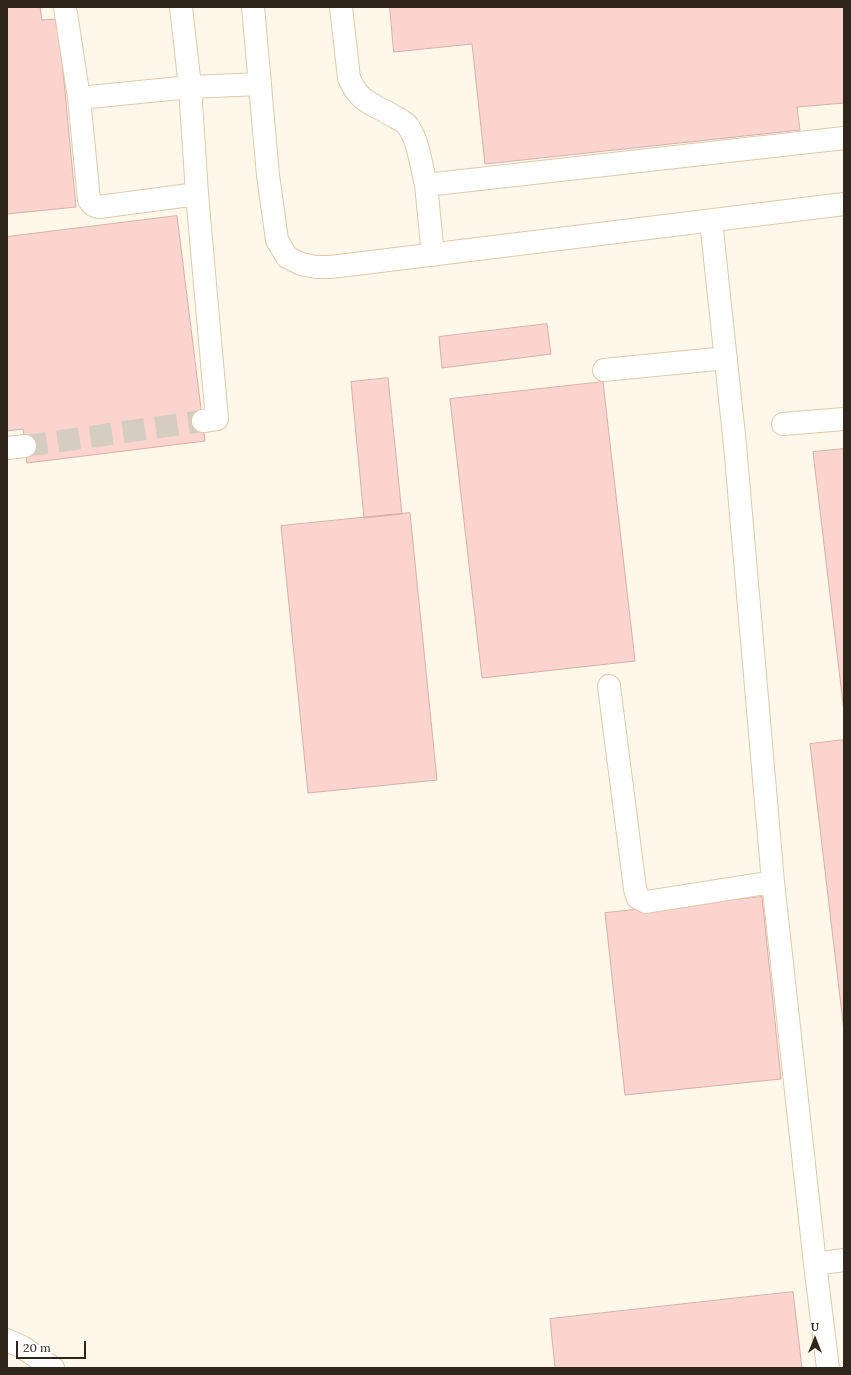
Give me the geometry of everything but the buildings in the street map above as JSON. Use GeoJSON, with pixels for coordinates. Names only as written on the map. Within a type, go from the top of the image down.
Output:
{"type":"FeatureCollection","features":[{"type":"Feature","properties":{"kind":"street"},"geometry":{"type":"LineString","coordinates":[[65,7],[79,98],[89,200],[93,206],[99,207],[197,194]]}},
{"type":"Feature","properties":{"kind":"street"},"geometry":{"type":"LineString","coordinates":[[181,7],[190,87],[197,194],[202,236],[217,419],[203,421]]}},
{"type":"Feature","properties":{"kind":"street"},"geometry":{"type":"LineString","coordinates":[[253,7],[268,175],[277,240],[287,257],[300,264],[331,268],[844,204]]}},
{"type":"Feature","properties":{"kind":"street"},"geometry":{"type":"LineString","coordinates":[[341,7],[349,78],[354,89],[363,100],[407,124],[414,139],[426,186],[433,255]]}},
{"type":"Feature","properties":{"kind":"street"},"geometry":{"type":"LineString","coordinates":[[79,98],[190,87],[260,84]]}},
{"type":"Feature","properties":{"kind":"street"},"geometry":{"type":"LineString","coordinates":[[426,186],[844,138]]}},
{"type":"Feature","properties":{"kind":"street"},"geometry":{"type":"LineString","coordinates":[[711,221],[735,445],[773,882],[815,1264],[828,1368]]}},
{"type":"Feature","properties":{"kind":"street"},"geometry":{"type":"LineString","coordinates":[[604,370],[726,358]]}},
{"type":"Feature","properties":{"kind":"street"},"geometry":{"type":"LineString","coordinates":[[783,424],[844,419]]}},
{"type":"Feature","properties":{"kind":"street"},"geometry":{"type":"LineString","coordinates":[[609,686],[635,889],[638,898],[646,902],[773,882]]}},
{"type":"Feature","properties":{"kind":"street"},"geometry":{"type":"LineString","coordinates":[[815,1264],[844,1260]]}},
{"type":"Feature","properties":{"kind":"street"},"geometry":{"type":"LineString","coordinates":[[7,1340],[22,1347],[53,1368]]}},
{"type":"Feature","properties":{"kind":"tunnel"},"geometry":{"type":"LineString","coordinates":[[25,446],[203,421]]}}]}
